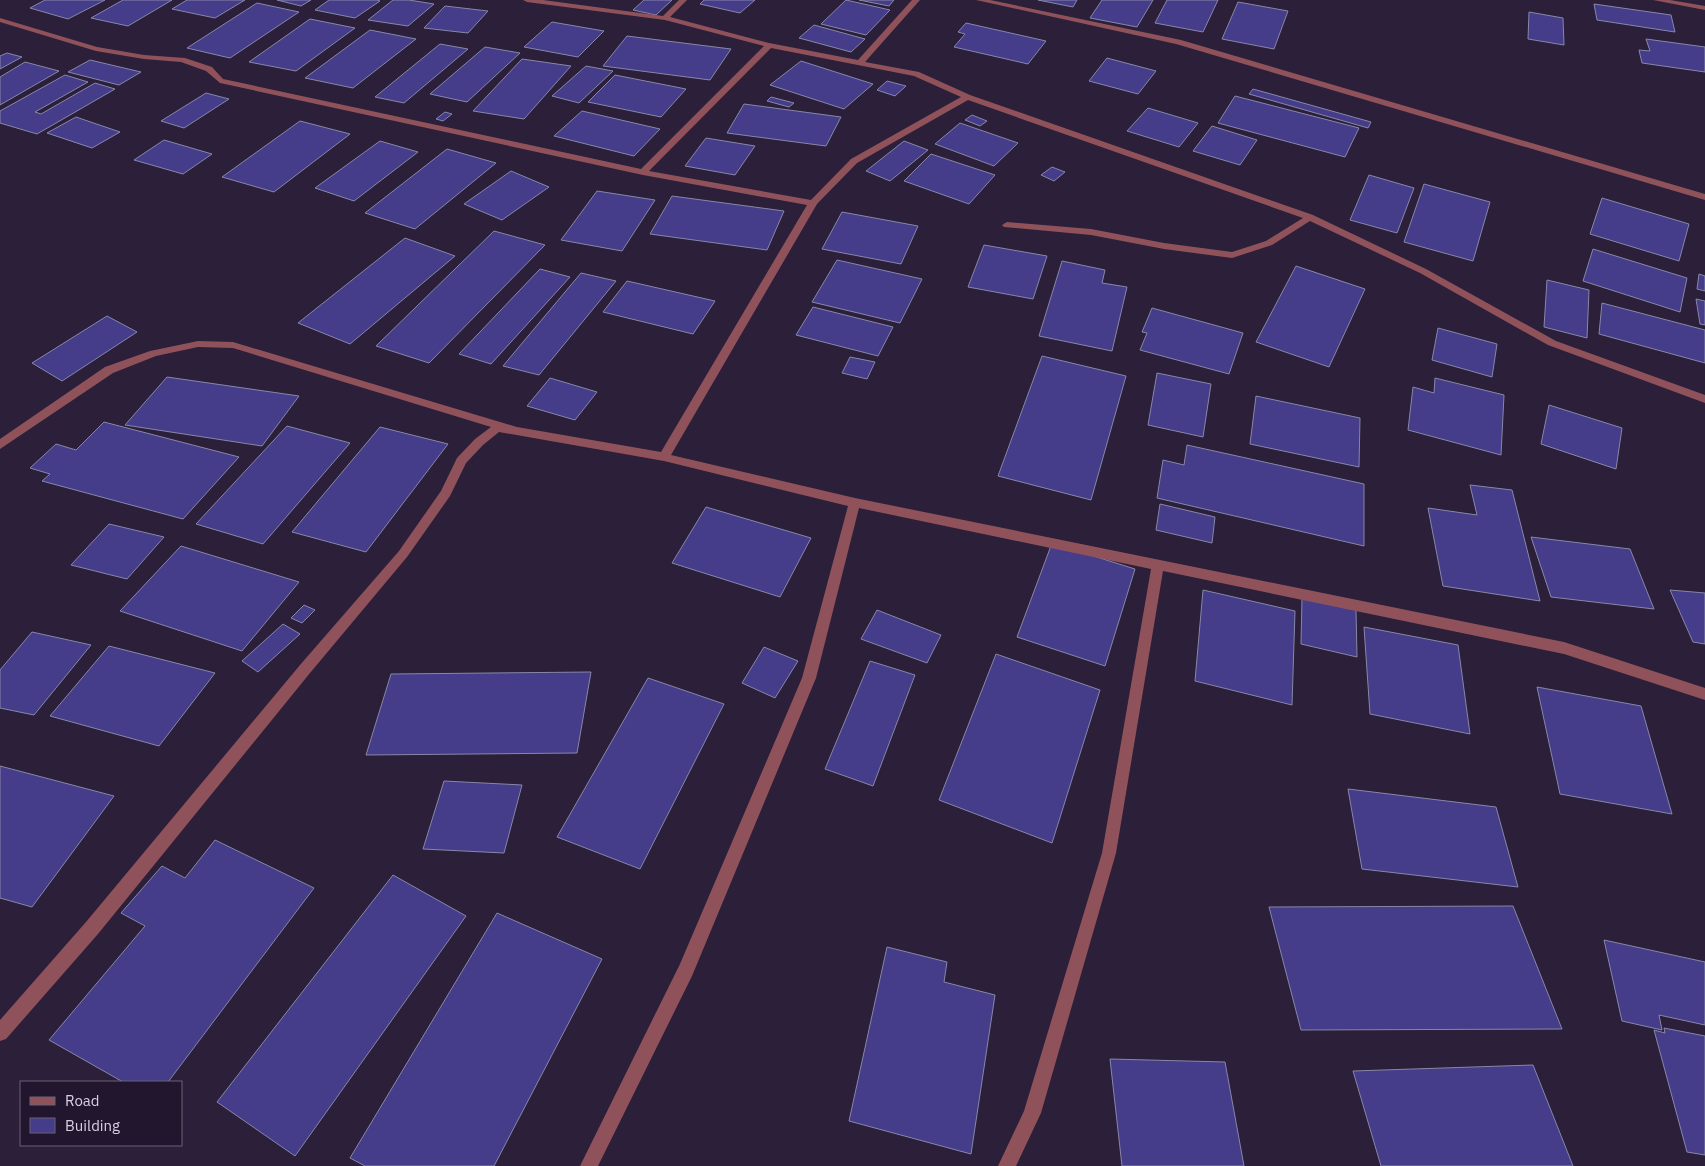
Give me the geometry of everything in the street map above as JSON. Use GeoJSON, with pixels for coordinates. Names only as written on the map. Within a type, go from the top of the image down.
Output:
{"type":"FeatureCollection","features":[{"type":"Feature","properties":{"kind":"street"},"geometry":{"type":"LineString","coordinates":[[527,0],[665,18],[769,45],[916,74],[967,97],[1310,217],[1423,271],[1552,343],[1705,399]]}},
{"type":"Feature","properties":{"kind":"street"},"geometry":{"type":"LineString","coordinates":[[665,18],[683,0]]}},
{"type":"Feature","properties":{"kind":"street"},"geometry":{"type":"LineString","coordinates":[[859,64],[916,0]]}},
{"type":"Feature","properties":{"kind":"street"},"geometry":{"type":"LineString","coordinates":[[980,0],[1178,42],[1705,197]]}},
{"type":"Feature","properties":{"kind":"street"},"geometry":{"type":"LineString","coordinates":[[1657,0],[1705,8]]}},
{"type":"Feature","properties":{"kind":"street"},"geometry":{"type":"LineString","coordinates":[[0,20],[96,48],[144,57],[182,60],[209,69],[220,81],[643,172],[813,203]]}},
{"type":"Feature","properties":{"kind":"street"},"geometry":{"type":"LineString","coordinates":[[643,172],[769,45]]}},
{"type":"Feature","properties":{"kind":"street"},"geometry":{"type":"LineString","coordinates":[[664,456],[813,203],[854,161],[967,97]]}},
{"type":"Feature","properties":{"kind":"street"},"geometry":{"type":"LineString","coordinates":[[1007,225],[1091,232],[1164,246],[1232,255],[1269,243],[1310,217]]}},
{"type":"Feature","properties":{"kind":"street"},"geometry":{"type":"LineString","coordinates":[[0,445],[109,370],[154,353],[198,344],[234,346],[517,431]]}},
{"type":"Feature","properties":{"kind":"street"},"geometry":{"type":"LineString","coordinates":[[0,1033],[92,928],[305,669],[403,554],[446,493],[461,461],[479,442],[497,428],[664,456],[855,502],[1564,648],[1705,694]]}},
{"type":"Feature","properties":{"kind":"street"},"geometry":{"type":"LineString","coordinates":[[589,1166],[686,970],[809,678],[855,502]]}},
{"type":"Feature","properties":{"kind":"street"},"geometry":{"type":"LineString","coordinates":[[1007,1166],[1032,1113],[1109,853],[1158,565]]}},
{"type":"Feature","properties":{"kind":"building"},"geometry":{"type":"Polygon","coordinates":[[[45,0],[105,0],[68,19],[30,8],[45,0]]]}},
{"type":"Feature","properties":{"kind":"building"},"geometry":{"type":"Polygon","coordinates":[[[123,0],[172,0],[128,26],[91,18],[123,0]]]}},
{"type":"Feature","properties":{"kind":"building"},"geometry":{"type":"Polygon","coordinates":[[[187,0],[245,0],[215,18],[172,9],[187,0]]]}},
{"type":"Feature","properties":{"kind":"building"},"geometry":{"type":"Polygon","coordinates":[[[277,0],[311,0],[301,6],[277,0]]]}},
{"type":"Feature","properties":{"kind":"building"},"geometry":{"type":"Polygon","coordinates":[[[329,0],[380,1],[355,18],[315,10],[329,0]]]}},
{"type":"Feature","properties":{"kind":"building"},"geometry":{"type":"Polygon","coordinates":[[[393,0],[409,0],[434,4],[408,26],[368,20],[393,0]]]}},
{"type":"Feature","properties":{"kind":"building"},"geometry":{"type":"Polygon","coordinates":[[[644,0],[672,0],[656,15],[633,10],[644,0]]]}},
{"type":"Feature","properties":{"kind":"building"},"geometry":{"type":"Polygon","coordinates":[[[704,0],[755,0],[740,13],[700,4],[704,0]]]}},
{"type":"Feature","properties":{"kind":"building"},"geometry":{"type":"Polygon","coordinates":[[[846,0],[890,10],[866,35],[821,24],[846,0]]]}},
{"type":"Feature","properties":{"kind":"building"},"geometry":{"type":"Polygon","coordinates":[[[859,0],[894,0],[889,6],[859,0]]]}},
{"type":"Feature","properties":{"kind":"building"},"geometry":{"type":"Polygon","coordinates":[[[1038,0],[1077,0],[1073,7],[1038,0]]]}},
{"type":"Feature","properties":{"kind":"building"},"geometry":{"type":"Polygon","coordinates":[[[1102,0],[1153,0],[1137,27],[1090,18],[1102,0]]]}},
{"type":"Feature","properties":{"kind":"building"},"geometry":{"type":"Polygon","coordinates":[[[1167,0],[1218,0],[1203,32],[1155,23],[1167,0]]]}},
{"type":"Feature","properties":{"kind":"building"},"geometry":{"type":"Polygon","coordinates":[[[1238,2],[1288,11],[1274,49],[1222,39],[1238,2]]]}},
{"type":"Feature","properties":{"kind":"building"},"geometry":{"type":"Polygon","coordinates":[[[257,3],[299,12],[230,58],[187,48],[257,3]]]}},
{"type":"Feature","properties":{"kind":"building"},"geometry":{"type":"Polygon","coordinates":[[[1594,4],[1671,15],[1675,32],[1597,20],[1594,4]]]}},
{"type":"Feature","properties":{"kind":"building"},"geometry":{"type":"Polygon","coordinates":[[[445,6],[488,11],[468,33],[424,28],[445,6]]]}},
{"type":"Feature","properties":{"kind":"building"},"geometry":{"type":"Polygon","coordinates":[[[1529,12],[1563,18],[1564,45],[1528,39],[1529,12]]]}},
{"type":"Feature","properties":{"kind":"building"},"geometry":{"type":"Polygon","coordinates":[[[310,19],[355,28],[296,71],[249,62],[310,19]]]}},
{"type":"Feature","properties":{"kind":"building"},"geometry":{"type":"Polygon","coordinates":[[[552,22],[604,31],[578,57],[524,47],[552,22]]]}},
{"type":"Feature","properties":{"kind":"building"},"geometry":{"type":"Polygon","coordinates":[[[966,23],[1046,41],[1028,64],[954,47],[965,34],[958,32],[966,23]]]}},
{"type":"Feature","properties":{"kind":"building"},"geometry":{"type":"Polygon","coordinates":[[[814,25],[865,39],[851,52],[799,38],[814,25]]]}},
{"type":"Feature","properties":{"kind":"building"},"geometry":{"type":"Polygon","coordinates":[[[370,30],[416,39],[353,88],[305,78],[370,30]]]}},
{"type":"Feature","properties":{"kind":"building"},"geometry":{"type":"Polygon","coordinates":[[[627,36],[731,49],[710,80],[603,66],[627,36]]]}},
{"type":"Feature","properties":{"kind":"building"},"geometry":{"type":"Polygon","coordinates":[[[1646,39],[1705,47],[1705,72],[1642,63],[1639,50],[1650,51],[1646,39]]]}},
{"type":"Feature","properties":{"kind":"building"},"geometry":{"type":"Polygon","coordinates":[[[440,44],[468,49],[404,103],[375,97],[440,44]]]}},
{"type":"Feature","properties":{"kind":"building"},"geometry":{"type":"Polygon","coordinates":[[[485,47],[520,53],[467,102],[430,94],[485,47]]]}},
{"type":"Feature","properties":{"kind":"building"},"geometry":{"type":"Polygon","coordinates":[[[7,53],[22,57],[0,69],[0,56],[7,53]]]}},
{"type":"Feature","properties":{"kind":"building"},"geometry":{"type":"Polygon","coordinates":[[[1107,58],[1156,71],[1138,94],[1089,81],[1107,58]]]}},
{"type":"Feature","properties":{"kind":"building"},"geometry":{"type":"Polygon","coordinates":[[[522,59],[571,66],[524,119],[473,111],[522,59]]]}},
{"type":"Feature","properties":{"kind":"building"},"geometry":{"type":"Polygon","coordinates":[[[90,60],[141,72],[119,85],[68,72],[90,60]]]}},
{"type":"Feature","properties":{"kind":"building"},"geometry":{"type":"Polygon","coordinates":[[[801,61],[873,84],[844,109],[770,85],[801,61]]]}},
{"type":"Feature","properties":{"kind":"building"},"geometry":{"type":"Polygon","coordinates":[[[25,62],[59,71],[0,105],[0,77],[25,62]]]}},
{"type":"Feature","properties":{"kind":"building"},"geometry":{"type":"Polygon","coordinates":[[[586,66],[613,71],[579,103],[552,96],[586,66]]]}},
{"type":"Feature","properties":{"kind":"building"},"geometry":{"type":"Polygon","coordinates":[[[65,75],[88,82],[35,112],[41,114],[95,83],[115,89],[37,134],[0,123],[0,111],[65,75]]]}},
{"type":"Feature","properties":{"kind":"building"},"geometry":{"type":"Polygon","coordinates":[[[615,75],[686,89],[661,117],[588,102],[615,75]]]}},
{"type":"Feature","properties":{"kind":"building"},"geometry":{"type":"Polygon","coordinates":[[[887,81],[906,86],[895,96],[877,90],[887,81]]]}},
{"type":"Feature","properties":{"kind":"building"},"geometry":{"type":"Polygon","coordinates":[[[1253,89],[1371,122],[1368,128],[1249,94],[1253,89]]]}},
{"type":"Feature","properties":{"kind":"building"},"geometry":{"type":"Polygon","coordinates":[[[206,93],[229,99],[184,128],[161,121],[206,93]]]}},
{"type":"Feature","properties":{"kind":"building"},"geometry":{"type":"Polygon","coordinates":[[[1235,96],[1359,128],[1345,157],[1218,123],[1235,96]]]}},
{"type":"Feature","properties":{"kind":"building"},"geometry":{"type":"Polygon","coordinates":[[[771,97],[794,103],[789,107],[767,101],[771,97]]]}},
{"type":"Feature","properties":{"kind":"building"},"geometry":{"type":"Polygon","coordinates":[[[744,104],[841,117],[826,146],[727,133],[744,104]]]}},
{"type":"Feature","properties":{"kind":"building"},"geometry":{"type":"Polygon","coordinates":[[[1148,108],[1198,123],[1179,147],[1127,131],[1148,108]]]}},
{"type":"Feature","properties":{"kind":"building"},"geometry":{"type":"Polygon","coordinates":[[[582,111],[660,129],[634,156],[554,136],[582,111]]]}},
{"type":"Feature","properties":{"kind":"building"},"geometry":{"type":"Polygon","coordinates":[[[445,112],[452,114],[443,121],[436,119],[445,112]]]}},
{"type":"Feature","properties":{"kind":"building"},"geometry":{"type":"Polygon","coordinates":[[[972,115],[987,121],[980,126],[965,120],[972,115]]]}},
{"type":"Feature","properties":{"kind":"building"},"geometry":{"type":"Polygon","coordinates":[[[76,117],[120,132],[92,148],[47,133],[76,117]]]}},
{"type":"Feature","properties":{"kind":"building"},"geometry":{"type":"Polygon","coordinates":[[[300,121],[350,134],[274,192],[222,177],[300,121]]]}},
{"type":"Feature","properties":{"kind":"building"},"geometry":{"type":"Polygon","coordinates":[[[960,123],[1018,143],[994,166],[935,144],[960,123]]]}},
{"type":"Feature","properties":{"kind":"building"},"geometry":{"type":"Polygon","coordinates":[[[1212,126],[1257,140],[1240,165],[1193,151],[1212,126]]]}},
{"type":"Feature","properties":{"kind":"building"},"geometry":{"type":"Polygon","coordinates":[[[706,138],[755,146],[735,175],[685,166],[706,138]]]}},
{"type":"Feature","properties":{"kind":"building"},"geometry":{"type":"Polygon","coordinates":[[[164,140],[212,154],[183,174],[134,160],[164,140]]]}},
{"type":"Feature","properties":{"kind":"building"},"geometry":{"type":"Polygon","coordinates":[[[380,141],[418,152],[354,201],[315,188],[380,141]]]}},
{"type":"Feature","properties":{"kind":"building"},"geometry":{"type":"Polygon","coordinates":[[[904,141],[928,150],[890,181],[866,171],[904,141]]]}},
{"type":"Feature","properties":{"kind":"building"},"geometry":{"type":"Polygon","coordinates":[[[447,149],[496,163],[415,229],[365,213],[447,149]]]}},
{"type":"Feature","properties":{"kind":"building"},"geometry":{"type":"Polygon","coordinates":[[[931,154],[995,175],[969,204],[904,181],[931,154]]]}},
{"type":"Feature","properties":{"kind":"building"},"geometry":{"type":"Polygon","coordinates":[[[1052,167],[1065,172],[1054,181],[1041,175],[1052,167]]]}},
{"type":"Feature","properties":{"kind":"building"},"geometry":{"type":"Polygon","coordinates":[[[511,171],[549,187],[502,220],[464,204],[511,171]]]}},
{"type":"Feature","properties":{"kind":"building"},"geometry":{"type":"Polygon","coordinates":[[[1369,175],[1414,188],[1397,233],[1350,220],[1369,175]]]}},
{"type":"Feature","properties":{"kind":"building"},"geometry":{"type":"Polygon","coordinates":[[[1424,184],[1490,202],[1473,261],[1404,242],[1424,184]]]}},
{"type":"Feature","properties":{"kind":"building"},"geometry":{"type":"Polygon","coordinates":[[[597,191],[655,200],[622,251],[561,240],[597,191]]]}},
{"type":"Feature","properties":{"kind":"building"},"geometry":{"type":"Polygon","coordinates":[[[672,196],[784,211],[767,250],[650,234],[672,196]]]}},
{"type":"Feature","properties":{"kind":"building"},"geometry":{"type":"Polygon","coordinates":[[[1602,198],[1689,224],[1679,261],[1590,234],[1602,198]]]}},
{"type":"Feature","properties":{"kind":"building"},"geometry":{"type":"Polygon","coordinates":[[[842,212],[918,226],[901,264],[822,249],[842,212]]]}},
{"type":"Feature","properties":{"kind":"building"},"geometry":{"type":"Polygon","coordinates":[[[494,231],[545,245],[429,363],[376,346],[494,231]]]}},
{"type":"Feature","properties":{"kind":"building"},"geometry":{"type":"Polygon","coordinates":[[[405,238],[455,256],[350,344],[298,323],[405,238]]]}},
{"type":"Feature","properties":{"kind":"building"},"geometry":{"type":"Polygon","coordinates":[[[984,245],[1047,256],[1033,299],[968,287],[984,245]]]}},
{"type":"Feature","properties":{"kind":"building"},"geometry":{"type":"Polygon","coordinates":[[[1593,249],[1687,278],[1680,312],[1583,281],[1593,249]]]}},
{"type":"Feature","properties":{"kind":"building"},"geometry":{"type":"Polygon","coordinates":[[[837,260],[922,279],[900,323],[812,302],[837,260]]]}},
{"type":"Feature","properties":{"kind":"building"},"geometry":{"type":"Polygon","coordinates":[[[1062,261],[1105,270],[1102,283],[1127,287],[1112,351],[1039,336],[1062,261]]]}},
{"type":"Feature","properties":{"kind":"building"},"geometry":{"type":"Polygon","coordinates":[[[1296,266],[1365,289],[1329,367],[1256,342],[1296,266]]]}},
{"type":"Feature","properties":{"kind":"building"},"geometry":{"type":"Polygon","coordinates":[[[540,269],[570,277],[491,364],[459,354],[540,269]]]}},
{"type":"Feature","properties":{"kind":"building"},"geometry":{"type":"Polygon","coordinates":[[[581,273],[616,281],[539,375],[503,366],[581,273]]]}},
{"type":"Feature","properties":{"kind":"building"},"geometry":{"type":"Polygon","coordinates":[[[1699,274],[1705,276],[1705,291],[1697,289],[1699,274]]]}},
{"type":"Feature","properties":{"kind":"building"},"geometry":{"type":"Polygon","coordinates":[[[1547,280],[1589,290],[1587,338],[1544,327],[1547,280]]]}},
{"type":"Feature","properties":{"kind":"building"},"geometry":{"type":"Polygon","coordinates":[[[627,281],[715,301],[693,334],[603,312],[627,281]]]}},
{"type":"Feature","properties":{"kind":"building"},"geometry":{"type":"Polygon","coordinates":[[[1696,299],[1705,301],[1705,325],[1700,324],[1696,299]]]}},
{"type":"Feature","properties":{"kind":"building"},"geometry":{"type":"Polygon","coordinates":[[[1602,303],[1705,330],[1705,363],[1599,334],[1602,303]]]}},
{"type":"Feature","properties":{"kind":"building"},"geometry":{"type":"Polygon","coordinates":[[[813,307],[893,327],[878,356],[796,335],[813,307]]]}},
{"type":"Feature","properties":{"kind":"building"},"geometry":{"type":"Polygon","coordinates":[[[1152,308],[1243,333],[1229,374],[1140,350],[1147,333],[1142,332],[1152,308]]]}},
{"type":"Feature","properties":{"kind":"building"},"geometry":{"type":"Polygon","coordinates":[[[107,316],[137,332],[62,381],[32,363],[107,316]]]}},
{"type":"Feature","properties":{"kind":"building"},"geometry":{"type":"Polygon","coordinates":[[[1438,328],[1497,344],[1492,377],[1432,360],[1438,328]]]}},
{"type":"Feature","properties":{"kind":"building"},"geometry":{"type":"Polygon","coordinates":[[[1042,356],[1126,376],[1091,500],[998,476],[1042,356]]]}},
{"type":"Feature","properties":{"kind":"building"},"geometry":{"type":"Polygon","coordinates":[[[850,357],[875,362],[867,379],[842,373],[850,357]]]}},
{"type":"Feature","properties":{"kind":"building"},"geometry":{"type":"Polygon","coordinates":[[[1157,373],[1211,384],[1203,437],[1148,425],[1157,373]]]}},
{"type":"Feature","properties":{"kind":"building"},"geometry":{"type":"Polygon","coordinates":[[[167,377],[299,396],[262,446],[125,425],[167,377]]]}},
{"type":"Feature","properties":{"kind":"building"},"geometry":{"type":"Polygon","coordinates":[[[550,378],[597,392],[575,420],[527,406],[550,378]]]}},
{"type":"Feature","properties":{"kind":"building"},"geometry":{"type":"Polygon","coordinates":[[[1435,378],[1504,395],[1501,455],[1408,430],[1413,387],[1434,393],[1435,378]]]}},
{"type":"Feature","properties":{"kind":"building"},"geometry":{"type":"Polygon","coordinates":[[[1256,396],[1360,418],[1359,467],[1250,444],[1256,396]]]}},
{"type":"Feature","properties":{"kind":"building"},"geometry":{"type":"Polygon","coordinates":[[[1549,405],[1622,428],[1616,469],[1541,444],[1549,405]]]}},
{"type":"Feature","properties":{"kind":"building"},"geometry":{"type":"Polygon","coordinates":[[[104,422],[239,457],[183,519],[42,481],[50,474],[30,468],[56,444],[76,450],[104,422]]]}},
{"type":"Feature","properties":{"kind":"building"},"geometry":{"type":"Polygon","coordinates":[[[287,426],[350,443],[263,544],[196,524],[287,426]]]}},
{"type":"Feature","properties":{"kind":"building"},"geometry":{"type":"Polygon","coordinates":[[[380,427],[448,444],[366,552],[292,532],[380,427]]]}},
{"type":"Feature","properties":{"kind":"building"},"geometry":{"type":"Polygon","coordinates":[[[1187,445],[1364,484],[1364,546],[1157,498],[1163,460],[1184,465],[1187,445]]]}},
{"type":"Feature","properties":{"kind":"building"},"geometry":{"type":"Polygon","coordinates":[[[1470,485],[1512,490],[1540,601],[1443,586],[1428,508],[1477,515],[1470,485]]]}},
{"type":"Feature","properties":{"kind":"building"},"geometry":{"type":"Polygon","coordinates":[[[1160,504],[1215,517],[1212,543],[1156,530],[1160,504]]]}},
{"type":"Feature","properties":{"kind":"building"},"geometry":{"type":"Polygon","coordinates":[[[706,507],[811,538],[780,597],[672,563],[706,507]]]}},
{"type":"Feature","properties":{"kind":"building"},"geometry":{"type":"Polygon","coordinates":[[[109,524],[164,537],[127,579],[71,565],[109,524]]]}},
{"type":"Feature","properties":{"kind":"building"},"geometry":{"type":"Polygon","coordinates":[[[1531,537],[1630,549],[1654,609],[1551,597],[1531,537]]]}},
{"type":"Feature","properties":{"kind":"building"},"geometry":{"type":"Polygon","coordinates":[[[1052,543],[1135,569],[1105,666],[1017,637],[1052,543]]]}},
{"type":"Feature","properties":{"kind":"building"},"geometry":{"type":"Polygon","coordinates":[[[181,546],[299,582],[242,651],[120,611],[181,546]]]}},
{"type":"Feature","properties":{"kind":"building"},"geometry":{"type":"Polygon","coordinates":[[[1203,590],[1295,611],[1292,705],[1195,681],[1203,590]]]}},
{"type":"Feature","properties":{"kind":"building"},"geometry":{"type":"Polygon","coordinates":[[[1670,590],[1705,593],[1705,644],[1693,642],[1670,590]]]}},
{"type":"Feature","properties":{"kind":"building"},"geometry":{"type":"Polygon","coordinates":[[[1302,598],[1356,610],[1357,657],[1301,644],[1302,598]]]}},
{"type":"Feature","properties":{"kind":"building"},"geometry":{"type":"Polygon","coordinates":[[[304,605],[315,610],[302,623],[291,618],[304,605]]]}},
{"type":"Feature","properties":{"kind":"building"},"geometry":{"type":"Polygon","coordinates":[[[877,610],[941,635],[927,663],[861,639],[877,610]]]}},
{"type":"Feature","properties":{"kind":"building"},"geometry":{"type":"Polygon","coordinates":[[[283,624],[300,634],[258,672],[242,661],[283,624]]]}},
{"type":"Feature","properties":{"kind":"building"},"geometry":{"type":"Polygon","coordinates":[[[1364,627],[1458,645],[1470,734],[1370,714],[1364,627]]]}},
{"type":"Feature","properties":{"kind":"building"},"geometry":{"type":"Polygon","coordinates":[[[32,632],[91,645],[34,715],[0,708],[0,670],[32,632]]]}},
{"type":"Feature","properties":{"kind":"building"},"geometry":{"type":"Polygon","coordinates":[[[109,646],[215,673],[159,746],[50,716],[109,646]]]}},
{"type":"Feature","properties":{"kind":"building"},"geometry":{"type":"Polygon","coordinates":[[[764,647],[798,661],[775,698],[742,683],[764,647]]]}},
{"type":"Feature","properties":{"kind":"building"},"geometry":{"type":"Polygon","coordinates":[[[996,654],[1100,690],[1052,843],[939,800],[996,654]]]}},
{"type":"Feature","properties":{"kind":"building"},"geometry":{"type":"Polygon","coordinates":[[[870,661],[915,675],[873,786],[825,769],[870,661]]]}},
{"type":"Feature","properties":{"kind":"building"},"geometry":{"type":"Polygon","coordinates":[[[591,672],[577,753],[366,755],[391,674],[591,672]]]}},
{"type":"Feature","properties":{"kind":"building"},"geometry":{"type":"Polygon","coordinates":[[[648,678],[724,704],[640,869],[557,837],[648,678]]]}},
{"type":"Feature","properties":{"kind":"building"},"geometry":{"type":"Polygon","coordinates":[[[1537,687],[1641,706],[1672,814],[1560,794],[1537,687]]]}},
{"type":"Feature","properties":{"kind":"building"},"geometry":{"type":"Polygon","coordinates":[[[0,766],[114,796],[32,907],[0,898],[0,766]]]}},
{"type":"Feature","properties":{"kind":"building"},"geometry":{"type":"Polygon","coordinates":[[[444,781],[522,785],[504,853],[423,849],[444,781]]]}},
{"type":"Feature","properties":{"kind":"building"},"geometry":{"type":"Polygon","coordinates":[[[1348,789],[1496,807],[1518,887],[1362,869],[1348,789]]]}},
{"type":"Feature","properties":{"kind":"building"},"geometry":{"type":"Polygon","coordinates":[[[215,840],[314,888],[169,1081],[121,1081],[49,1040],[145,926],[121,913],[162,866],[185,878],[215,840]]]}},
{"type":"Feature","properties":{"kind":"building"},"geometry":{"type":"Polygon","coordinates":[[[393,875],[466,916],[295,1156],[217,1102],[393,875]]]}},
{"type":"Feature","properties":{"kind":"building"},"geometry":{"type":"Polygon","coordinates":[[[1513,906],[1562,1029],[1301,1030],[1269,907],[1513,906]]]}},
{"type":"Feature","properties":{"kind":"building"},"geometry":{"type":"Polygon","coordinates":[[[497,913],[602,959],[494,1166],[365,1166],[350,1158],[497,913]]]}},
{"type":"Feature","properties":{"kind":"building"},"geometry":{"type":"Polygon","coordinates":[[[1604,940],[1705,962],[1705,1025],[1659,1015],[1662,1030],[1622,1021],[1604,940]]]}},
{"type":"Feature","properties":{"kind":"building"},"geometry":{"type":"Polygon","coordinates":[[[887,947],[947,962],[944,982],[995,995],[971,1154],[849,1121],[887,947]]]}},
{"type":"Feature","properties":{"kind":"building"},"geometry":{"type":"Polygon","coordinates":[[[1664,1028],[1705,1036],[1705,1155],[1687,1152],[1654,1030],[1665,1033],[1664,1028]]]}},
{"type":"Feature","properties":{"kind":"building"},"geometry":{"type":"Polygon","coordinates":[[[1110,1059],[1225,1062],[1244,1166],[1122,1166],[1110,1059]]]}},
{"type":"Feature","properties":{"kind":"building"},"geometry":{"type":"Polygon","coordinates":[[[1533,1065],[1573,1166],[1381,1166],[1353,1071],[1533,1065]]]}}]}
